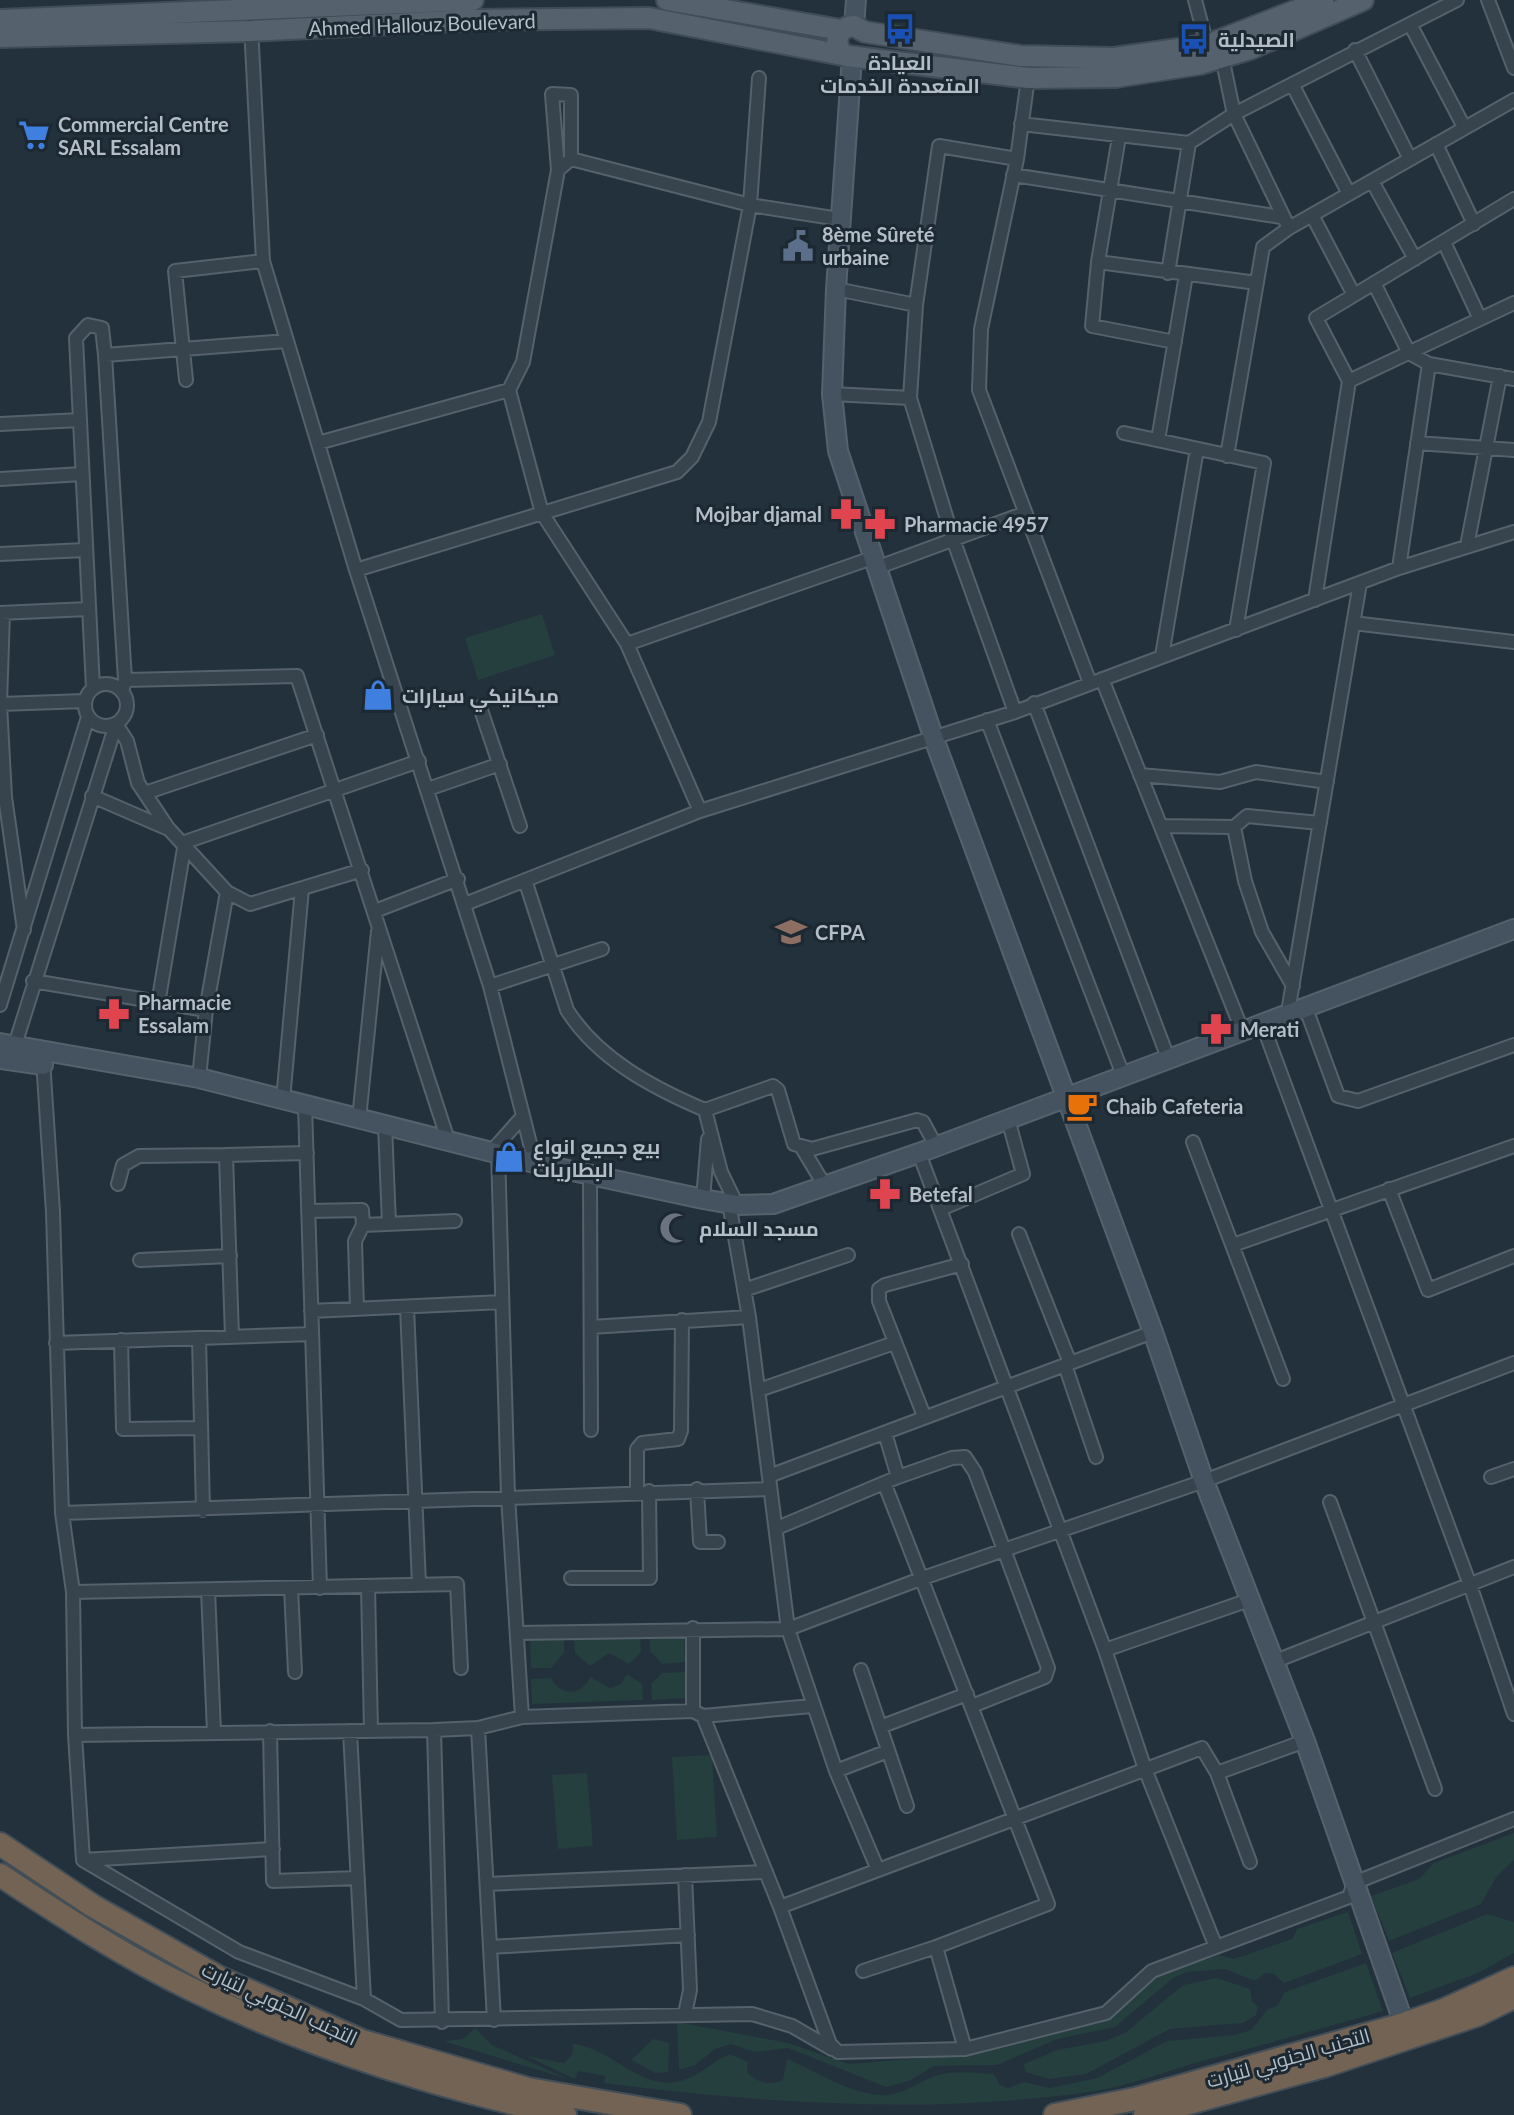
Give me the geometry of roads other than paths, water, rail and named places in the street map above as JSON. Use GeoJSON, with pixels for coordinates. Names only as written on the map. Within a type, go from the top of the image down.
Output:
{"type":"FeatureCollection","features":[{"type":"Feature","properties":{"kind":"highway","name":"التجنب الجنوبي لتيارت"},"geometry":{"type":"LineString","coordinates":[[0,1844],[93,1906],[220,1978],[362,2041],[528,2089],[680,2115]]}},
{"type":"Feature","properties":{"kind":"highway","name":"التجنب الجنوبي لتيارت"},"geometry":{"type":"LineString","coordinates":[[0,1875],[188,1988],[302,2038],[438,2083],[565,2115]]}},
{"type":"Feature","properties":{"kind":"highway"},"geometry":{"type":"LineString","coordinates":[[0,1887],[28,1893]]}},
{"type":"Feature","properties":{"kind":"highway","name":"التجنب الجنوبي لتيارت"},"geometry":{"type":"LineString","coordinates":[[1055,2115],[1135,2099],[1404,2024],[1444,2010],[1514,1978]]}},
{"type":"Feature","properties":{"kind":"highway","name":"التجنب الجنوبي لتيارت"},"geometry":{"type":"LineString","coordinates":[[1145,2115],[1324,2066],[1477,2015],[1514,1997]]}},
{"type":"Feature","properties":{"kind":"main road"},"geometry":{"type":"LineString","coordinates":[[667,0],[1021,56],[1114,58],[1204,54],[1289,34],[1363,0]]}},
{"type":"Feature","properties":{"kind":"main road"},"geometry":{"type":"LineString","coordinates":[[1204,54],[1323,0]]}},
{"type":"Feature","properties":{"kind":"main road"},"geometry":{"type":"LineString","coordinates":[[0,20],[139,8],[250,21],[412,1],[474,7]]}},
{"type":"Feature","properties":{"kind":"main road","name":"Ahmed Hallouz Boulevard"},"geometry":{"type":"LineString","coordinates":[[0,37],[474,7],[649,18],[851,55],[1028,78],[1116,77],[1204,54]]}},
{"type":"Feature","properties":{"kind":"main road"},"geometry":{"type":"LineString","coordinates":[[853,29],[868,44],[851,55],[837,39],[853,29]]}},
{"type":"Feature","properties":{"kind":"street"},"geometry":{"type":"LineString","coordinates":[[853,29],[856,0]]}},
{"type":"Feature","properties":{"kind":"street"},"geometry":{"type":"LineString","coordinates":[[1195,0],[1204,54],[1285,223]]}},
{"type":"Feature","properties":{"kind":"street"},"geometry":{"type":"LineString","coordinates":[[1021,124],[1189,143],[1234,114],[1457,0]]}},
{"type":"Feature","properties":{"kind":"street"},"geometry":{"type":"LineString","coordinates":[[1488,0],[1514,68]]}},
{"type":"Feature","properties":{"kind":"street"},"geometry":{"type":"LineString","coordinates":[[250,21],[263,261],[356,570],[458,879],[490,986],[535,1163]]}},
{"type":"Feature","properties":{"kind":"street"},"geometry":{"type":"LineString","coordinates":[[1410,24],[1464,127]]}},
{"type":"Feature","properties":{"kind":"street"},"geometry":{"type":"LineString","coordinates":[[1355,50],[1410,159]]}},
{"type":"Feature","properties":{"kind":"street"},"geometry":{"type":"LineString","coordinates":[[851,55],[839,219],[832,394],[838,451],[934,739],[1153,1332],[1204,1481],[1305,1741],[1404,2024]]}},
{"type":"Feature","properties":{"kind":"street"},"geometry":{"type":"LineString","coordinates":[[356,570],[677,472],[692,457],[709,422],[750,205],[759,78]]}},
{"type":"Feature","properties":{"kind":"street"},"geometry":{"type":"LineString","coordinates":[[1028,78],[1017,159],[981,329],[979,390],[1025,513],[1096,681],[1140,775],[1242,1030]]}},
{"type":"Feature","properties":{"kind":"street"},"geometry":{"type":"LineString","coordinates":[[1292,84],[1349,194]]}},
{"type":"Feature","properties":{"kind":"street"},"geometry":{"type":"LineString","coordinates":[[558,170],[571,159],[571,95],[552,94],[558,170],[523,362],[509,390],[542,513],[627,644],[700,811]]}},
{"type":"Feature","properties":{"kind":"street"},"geometry":{"type":"LineString","coordinates":[[1013,175],[1179,201],[1285,223],[1312,215],[1514,100]]}},
{"type":"Feature","properties":{"kind":"street"},"geometry":{"type":"LineString","coordinates":[[1119,137],[1098,262],[1092,326],[1175,342]]}},
{"type":"Feature","properties":{"kind":"street"},"geometry":{"type":"LineString","coordinates":[[1168,273],[1189,143]]}},
{"type":"Feature","properties":{"kind":"street"},"geometry":{"type":"LineString","coordinates":[[1436,144],[1474,224]]}},
{"type":"Feature","properties":{"kind":"street"},"geometry":{"type":"LineString","coordinates":[[1015,712],[953,539],[910,398],[916,305],[939,146],[1017,159]]}},
{"type":"Feature","properties":{"kind":"street"},"geometry":{"type":"LineString","coordinates":[[571,159],[750,205],[839,219]]}},
{"type":"Feature","properties":{"kind":"street"},"geometry":{"type":"LineString","coordinates":[[1372,181],[1415,259]]}},
{"type":"Feature","properties":{"kind":"street"},"geometry":{"type":"LineString","coordinates":[[1315,600],[1349,381],[1316,318],[1514,199]]}},
{"type":"Feature","properties":{"kind":"street"},"geometry":{"type":"LineString","coordinates":[[1312,215],[1354,295]]}},
{"type":"Feature","properties":{"kind":"street"},"geometry":{"type":"LineString","coordinates":[[1227,456],[1263,247],[1285,223]]}},
{"type":"Feature","properties":{"kind":"street"},"geometry":{"type":"LineString","coordinates":[[1444,242],[1480,319]]}},
{"type":"Feature","properties":{"kind":"street"},"geometry":{"type":"LineString","coordinates":[[186,380],[175,271],[263,261]]}},
{"type":"Feature","properties":{"kind":"street"},"geometry":{"type":"LineString","coordinates":[[1098,262],[1257,283]]}},
{"type":"Feature","properties":{"kind":"street"},"geometry":{"type":"LineString","coordinates":[[1158,440],[1186,275]]}},
{"type":"Feature","properties":{"kind":"street"},"geometry":{"type":"LineString","coordinates":[[1374,283],[1409,353],[1429,364],[1514,379]]}},
{"type":"Feature","properties":{"kind":"street"},"geometry":{"type":"LineString","coordinates":[[836,289],[916,305]]}},
{"type":"Feature","properties":{"kind":"street"},"geometry":{"type":"LineString","coordinates":[[1349,381],[1514,303]]}},
{"type":"Feature","properties":{"kind":"street"},"geometry":{"type":"LineString","coordinates":[[0,1005],[88,717],[85,701],[93,688],[76,338],[88,325],[102,328],[105,355],[126,709],[116,724],[33,981],[7,1044],[44,1057]]}},
{"type":"Feature","properties":{"kind":"street"},"geometry":{"type":"LineString","coordinates":[[105,355],[287,341]]}},
{"type":"Feature","properties":{"kind":"street"},"geometry":{"type":"LineString","coordinates":[[1399,568],[1429,364]]}},
{"type":"Feature","properties":{"kind":"street"},"geometry":{"type":"LineString","coordinates":[[1467,546],[1489,446],[1500,376]]}},
{"type":"Feature","properties":{"kind":"street"},"geometry":{"type":"LineString","coordinates":[[318,443],[509,390]]}},
{"type":"Feature","properties":{"kind":"street"},"geometry":{"type":"LineString","coordinates":[[832,394],[910,398]]}},
{"type":"Feature","properties":{"kind":"street"},"geometry":{"type":"LineString","coordinates":[[0,424],[80,420]]}},
{"type":"Feature","properties":{"kind":"street"},"geometry":{"type":"LineString","coordinates":[[1124,433],[1264,463],[1236,630]]}},
{"type":"Feature","properties":{"kind":"street"},"geometry":{"type":"LineString","coordinates":[[1417,443],[1514,450]]}},
{"type":"Feature","properties":{"kind":"street"},"geometry":{"type":"LineString","coordinates":[[1162,656],[1197,449]]}},
{"type":"Feature","properties":{"kind":"street"},"geometry":{"type":"LineString","coordinates":[[0,479],[82,474]]}},
{"type":"Feature","properties":{"kind":"street"},"geometry":{"type":"LineString","coordinates":[[627,644],[1025,513]]}},
{"type":"Feature","properties":{"kind":"street"},"geometry":{"type":"LineString","coordinates":[[465,904],[700,811],[1015,712],[1399,568],[1514,532]]}},
{"type":"Feature","properties":{"kind":"street"},"geometry":{"type":"LineString","coordinates":[[0,554],[85,550]]}},
{"type":"Feature","properties":{"kind":"street"},"geometry":{"type":"LineString","coordinates":[[1360,583],[1293,986],[1297,1009],[1338,1096],[1346,1100],[1358,1101],[1514,1045]]}},
{"type":"Feature","properties":{"kind":"street"},"geometry":{"type":"LineString","coordinates":[[24,930],[2,797],[2,613],[88,609]]}},
{"type":"Feature","properties":{"kind":"street"},"geometry":{"type":"LineString","coordinates":[[1353,623],[1514,642]]}},
{"type":"Feature","properties":{"kind":"street"},"geometry":{"type":"LineString","coordinates":[[93,688],[297,676],[448,1140]]}},
{"type":"Feature","properties":{"kind":"street"},"geometry":{"type":"LineString","coordinates":[[0,704],[85,701]]}},
{"type":"Feature","properties":{"kind":"street"},"geometry":{"type":"LineString","coordinates":[[1034,703],[1168,1058]]}},
{"type":"Feature","properties":{"kind":"street"},"geometry":{"type":"LineString","coordinates":[[480,707],[520,826]]}},
{"type":"Feature","properties":{"kind":"street"},"geometry":{"type":"LineString","coordinates":[[88,717],[104,726],[116,724]]}},
{"type":"Feature","properties":{"kind":"street"},"geometry":{"type":"LineString","coordinates":[[987,720],[1123,1075]]}},
{"type":"Feature","properties":{"kind":"street"},"geometry":{"type":"LineString","coordinates":[[116,724],[127,741],[138,783],[168,828]]}},
{"type":"Feature","properties":{"kind":"street"},"geometry":{"type":"LineString","coordinates":[[145,793],[317,735]]}},
{"type":"Feature","properties":{"kind":"street"},"geometry":{"type":"LineString","coordinates":[[185,842],[419,761]]}},
{"type":"Feature","properties":{"kind":"street"},"geometry":{"type":"LineString","coordinates":[[428,789],[500,764]]}},
{"type":"Feature","properties":{"kind":"street"},"geometry":{"type":"LineString","coordinates":[[1140,775],[1220,782],[1256,772],[1327,782]]}},
{"type":"Feature","properties":{"kind":"street"},"geometry":{"type":"LineString","coordinates":[[92,796],[168,828],[185,842],[227,892],[250,904],[362,870]]}},
{"type":"Feature","properties":{"kind":"street"},"geometry":{"type":"LineString","coordinates":[[1161,826],[1234,827],[1247,816],[1320,823]]}},
{"type":"Feature","properties":{"kind":"street"},"geometry":{"type":"LineString","coordinates":[[1234,827],[1245,881],[1262,932],[1293,986]]}},
{"type":"Feature","properties":{"kind":"street"},"geometry":{"type":"LineString","coordinates":[[158,1004],[185,842]]}},
{"type":"Feature","properties":{"kind":"street"},"geometry":{"type":"LineString","coordinates":[[377,917],[458,879]]}},
{"type":"Feature","properties":{"kind":"street"},"geometry":{"type":"LineString","coordinates":[[525,880],[567,1010],[595,1045],[659,1091],[705,1110],[773,1086],[778,1090],[794,1144],[802,1148],[812,1149],[917,1120],[923,1122],[941,1209],[1105,1650],[1145,1769],[1216,1947]]}},
{"type":"Feature","properties":{"kind":"street"},"geometry":{"type":"LineString","coordinates":[[283,1100],[302,889]]}},
{"type":"Feature","properties":{"kind":"street"},"geometry":{"type":"LineString","coordinates":[[199,1078],[206,1010],[227,892]]}},
{"type":"Feature","properties":{"kind":"street"},"geometry":{"type":"LineString","coordinates":[[359,1119],[377,917]]}},
{"type":"Feature","properties":{"kind":"street"},"geometry":{"type":"LineString","coordinates":[[0,1059],[44,1057],[199,1078],[535,1163],[703,1199],[733,1204],[773,1204],[927,1150],[1514,929]]}},
{"type":"Feature","properties":{"kind":"street"},"geometry":{"type":"LineString","coordinates":[[490,986],[602,949]]}},
{"type":"Feature","properties":{"kind":"street"},"geometry":{"type":"LineString","coordinates":[[33,981],[206,1010]]}},
{"type":"Feature","properties":{"kind":"street"},"geometry":{"type":"LineString","coordinates":[[1262,1023],[1470,1585],[1514,1714]]}},
{"type":"Feature","properties":{"kind":"street"},"geometry":{"type":"LineString","coordinates":[[44,1057],[53,1212],[62,1513],[73,1592],[75,1735],[83,1860]]}},
{"type":"Feature","properties":{"kind":"street"},"geometry":{"type":"LineString","coordinates":[[305,1106],[320,1588]]}},
{"type":"Feature","properties":{"kind":"street"},"geometry":{"type":"LineString","coordinates":[[705,1110],[709,1132],[733,1204],[788,1629],[836,1771],[878,1870]]}},
{"type":"Feature","properties":{"kind":"street"},"geometry":{"type":"LineString","coordinates":[[522,1717],[508,1496],[495,1152],[523,1116]]}},
{"type":"Feature","properties":{"kind":"street"},"geometry":{"type":"LineString","coordinates":[[941,1209],[1023,1174],[1008,1119]]}},
{"type":"Feature","properties":{"kind":"street"},"geometry":{"type":"LineString","coordinates":[[385,1125],[389,1224]]}},
{"type":"Feature","properties":{"kind":"street"},"geometry":{"type":"LineString","coordinates":[[703,1199],[709,1132]]}},
{"type":"Feature","properties":{"kind":"street"},"geometry":{"type":"LineString","coordinates":[[1193,1142],[1283,1379]]}},
{"type":"Feature","properties":{"kind":"street"},"geometry":{"type":"LineString","coordinates":[[1233,1245],[1514,1146]]}},
{"type":"Feature","properties":{"kind":"street"},"geometry":{"type":"LineString","coordinates":[[802,1148],[825,1186]]}},
{"type":"Feature","properties":{"kind":"street"},"geometry":{"type":"LineString","coordinates":[[118,1184],[123,1165],[139,1156],[307,1153]]}},
{"type":"Feature","properties":{"kind":"street"},"geometry":{"type":"LineString","coordinates":[[226,1155],[232,1337]]}},
{"type":"Feature","properties":{"kind":"street"},"geometry":{"type":"LineString","coordinates":[[590,1175],[591,1430]]}},
{"type":"Feature","properties":{"kind":"street"},"geometry":{"type":"LineString","coordinates":[[1389,1189],[1428,1290],[1514,1256]]}},
{"type":"Feature","properties":{"kind":"street"},"geometry":{"type":"LineString","coordinates":[[308,1211],[362,1210],[363,1225],[355,1241],[357,1309]]}},
{"type":"Feature","properties":{"kind":"street"},"geometry":{"type":"LineString","coordinates":[[363,1225],[455,1221]]}},
{"type":"Feature","properties":{"kind":"street"},"geometry":{"type":"LineString","coordinates":[[1019,1234],[1068,1364],[1096,1457]]}},
{"type":"Feature","properties":{"kind":"street"},"geometry":{"type":"LineString","coordinates":[[744,1290],[848,1255]]}},
{"type":"Feature","properties":{"kind":"street"},"geometry":{"type":"LineString","coordinates":[[140,1260],[230,1256]]}},
{"type":"Feature","properties":{"kind":"street"},"geometry":{"type":"LineString","coordinates":[[924,1416],[879,1301],[879,1289],[962,1264]]}},
{"type":"Feature","properties":{"kind":"street"},"geometry":{"type":"LineString","coordinates":[[311,1311],[502,1302]]}},
{"type":"Feature","properties":{"kind":"street"},"geometry":{"type":"LineString","coordinates":[[407,1307],[419,1584]]}},
{"type":"Feature","properties":{"kind":"street"},"geometry":{"type":"LineString","coordinates":[[591,1327],[749,1317]]}},
{"type":"Feature","properties":{"kind":"street"},"geometry":{"type":"LineString","coordinates":[[571,1578],[650,1578],[637,1449],[642,1443],[678,1439],[681,1431],[682,1320]]}},
{"type":"Feature","properties":{"kind":"street"},"geometry":{"type":"LineString","coordinates":[[62,1513],[417,1502],[697,1489],[769,1482],[924,1416],[1153,1332]]}},
{"type":"Feature","properties":{"kind":"street"},"geometry":{"type":"LineString","coordinates":[[56,1343],[312,1334]]}},
{"type":"Feature","properties":{"kind":"street"},"geometry":{"type":"LineString","coordinates":[[199,1338],[203,1510]]}},
{"type":"Feature","properties":{"kind":"street"},"geometry":{"type":"LineString","coordinates":[[121,1340],[123,1429],[201,1428]]}},
{"type":"Feature","properties":{"kind":"street"},"geometry":{"type":"LineString","coordinates":[[759,1390],[894,1343]]}},
{"type":"Feature","properties":{"kind":"street"},"geometry":{"type":"LineString","coordinates":[[517,1633],[693,1628],[788,1629],[923,1578],[1204,1481],[1514,1363]]}},
{"type":"Feature","properties":{"kind":"street"},"geometry":{"type":"LineString","coordinates":[[885,1433],[898,1477]]}},
{"type":"Feature","properties":{"kind":"street"},"geometry":{"type":"LineString","coordinates":[[777,1528],[898,1477],[952,1458],[965,1457],[975,1472],[1047,1673],[880,1727]]}},
{"type":"Feature","properties":{"kind":"street"},"geometry":{"type":"LineString","coordinates":[[1491,1477],[1514,1469]]}},
{"type":"Feature","properties":{"kind":"street"},"geometry":{"type":"LineString","coordinates":[[863,1971],[1048,1904],[885,1485]]}},
{"type":"Feature","properties":{"kind":"street"},"geometry":{"type":"LineString","coordinates":[[697,1489],[700,1542],[718,1542]]}},
{"type":"Feature","properties":{"kind":"street"},"geometry":{"type":"LineString","coordinates":[[1330,1502],[1435,1789]]}},
{"type":"Feature","properties":{"kind":"street"},"geometry":{"type":"LineString","coordinates":[[1273,1662],[1514,1567]]}},
{"type":"Feature","properties":{"kind":"street"},"geometry":{"type":"LineString","coordinates":[[73,1592],[457,1584],[461,1668]]}},
{"type":"Feature","properties":{"kind":"street"},"geometry":{"type":"LineString","coordinates":[[368,1586],[371,1731]]}},
{"type":"Feature","properties":{"kind":"street"},"geometry":{"type":"LineString","coordinates":[[291,1588],[295,1672]]}},
{"type":"Feature","properties":{"kind":"street"},"geometry":{"type":"LineString","coordinates":[[208,1590],[214,1732]]}},
{"type":"Feature","properties":{"kind":"street"},"geometry":{"type":"LineString","coordinates":[[1105,1650],[1249,1600]]}},
{"type":"Feature","properties":{"kind":"street"},"geometry":{"type":"LineString","coordinates":[[693,1628],[698,1714],[766,1872],[830,2044],[838,2052]]}},
{"type":"Feature","properties":{"kind":"street"},"geometry":{"type":"LineString","coordinates":[[861,1670],[907,1806]]}},
{"type":"Feature","properties":{"kind":"street"},"geometry":{"type":"LineString","coordinates":[[75,1735],[434,1730],[478,1728],[522,1717],[698,1714],[812,1706]]}},
{"type":"Feature","properties":{"kind":"street"},"geometry":{"type":"LineString","coordinates":[[478,1728],[494,2020]]}},
{"type":"Feature","properties":{"kind":"street"},"geometry":{"type":"LineString","coordinates":[[434,1730],[442,2022]]}},
{"type":"Feature","properties":{"kind":"street"},"geometry":{"type":"LineString","coordinates":[[270,1731],[273,1881],[358,1878]]}},
{"type":"Feature","properties":{"kind":"street"},"geometry":{"type":"LineString","coordinates":[[350,1731],[364,1999]]}},
{"type":"Feature","properties":{"kind":"street"},"geometry":{"type":"LineString","coordinates":[[1217,1773],[1305,1741]]}},
{"type":"Feature","properties":{"kind":"street"},"geometry":{"type":"LineString","coordinates":[[780,1907],[1202,1748],[1217,1773],[1250,1862]]}},
{"type":"Feature","properties":{"kind":"street"},"geometry":{"type":"LineString","coordinates":[[836,1771],[888,1751]]}},
{"type":"Feature","properties":{"kind":"street"},"geometry":{"type":"LineString","coordinates":[[83,1860],[239,1952],[364,1999],[401,2020],[442,2022],[752,2014],[792,2026],[838,2052],[965,2049],[1106,2013],[1152,1971],[1349,1897],[1354,1883],[1514,1819]]}},
{"type":"Feature","properties":{"kind":"street"},"geometry":{"type":"LineString","coordinates":[[83,1860],[273,1849]]}},
{"type":"Feature","properties":{"kind":"street"},"geometry":{"type":"LineString","coordinates":[[487,1884],[766,1872]]}},
{"type":"Feature","properties":{"kind":"street"},"geometry":{"type":"LineString","coordinates":[[685,1875],[690,1990],[685,2014]]}},
{"type":"Feature","properties":{"kind":"street"},"geometry":{"type":"LineString","coordinates":[[490,1947],[688,1935]]}},
{"type":"Feature","properties":{"kind":"street"},"geometry":{"type":"LineString","coordinates":[[936,1947],[965,2049]]}},
{"type":"Feature","properties":{"kind":"place","name":"العيادة المتعددة الخدمات"},"geometry":{"type":"Point","coordinates":[900,29]}},
{"type":"Feature","properties":{"kind":"place","name":"الصيدلية"},"geometry":{"type":"Point","coordinates":[1194,39]}},
{"type":"Feature","properties":{"kind":"place","name":"Commercial Centre SARL Essalam"},"geometry":{"type":"Point","coordinates":[34,135]}},
{"type":"Feature","properties":{"kind":"place","name":"8ème Sûreté urbaine"},"geometry":{"type":"Point","coordinates":[798,246]}},
{"type":"Feature","properties":{"kind":"place","name":"Mojbar djamal"},"geometry":{"type":"Point","coordinates":[846,514]}},
{"type":"Feature","properties":{"kind":"place","name":"Pharmacie 4957"},"geometry":{"type":"Point","coordinates":[880,524]}},
{"type":"Feature","properties":{"kind":"place","name":"ميكانيكي سيارات"},"geometry":{"type":"Point","coordinates":[378,695]}},
{"type":"Feature","properties":{"kind":"place","name":"CFPA"},"geometry":{"type":"Point","coordinates":[791,932]}},
{"type":"Feature","properties":{"kind":"place","name":"Pharmacie Essalam"},"geometry":{"type":"Point","coordinates":[114,1014]}},
{"type":"Feature","properties":{"kind":"place","name":"Merati"},"geometry":{"type":"Point","coordinates":[1216,1029]}},
{"type":"Feature","properties":{"kind":"place","name":"Chaib Cafeteria"},"geometry":{"type":"Point","coordinates":[1082,1106]}},
{"type":"Feature","properties":{"kind":"place","name":"بيع جميع انواع البطاريات"},"geometry":{"type":"Point","coordinates":[509,1157]}},
{"type":"Feature","properties":{"kind":"place","name":"Betefal"},"geometry":{"type":"Point","coordinates":[885,1194]}},
{"type":"Feature","properties":{"kind":"place","name":"مسجد السلام"},"geometry":{"type":"Point","coordinates":[675,1228]}}]}
